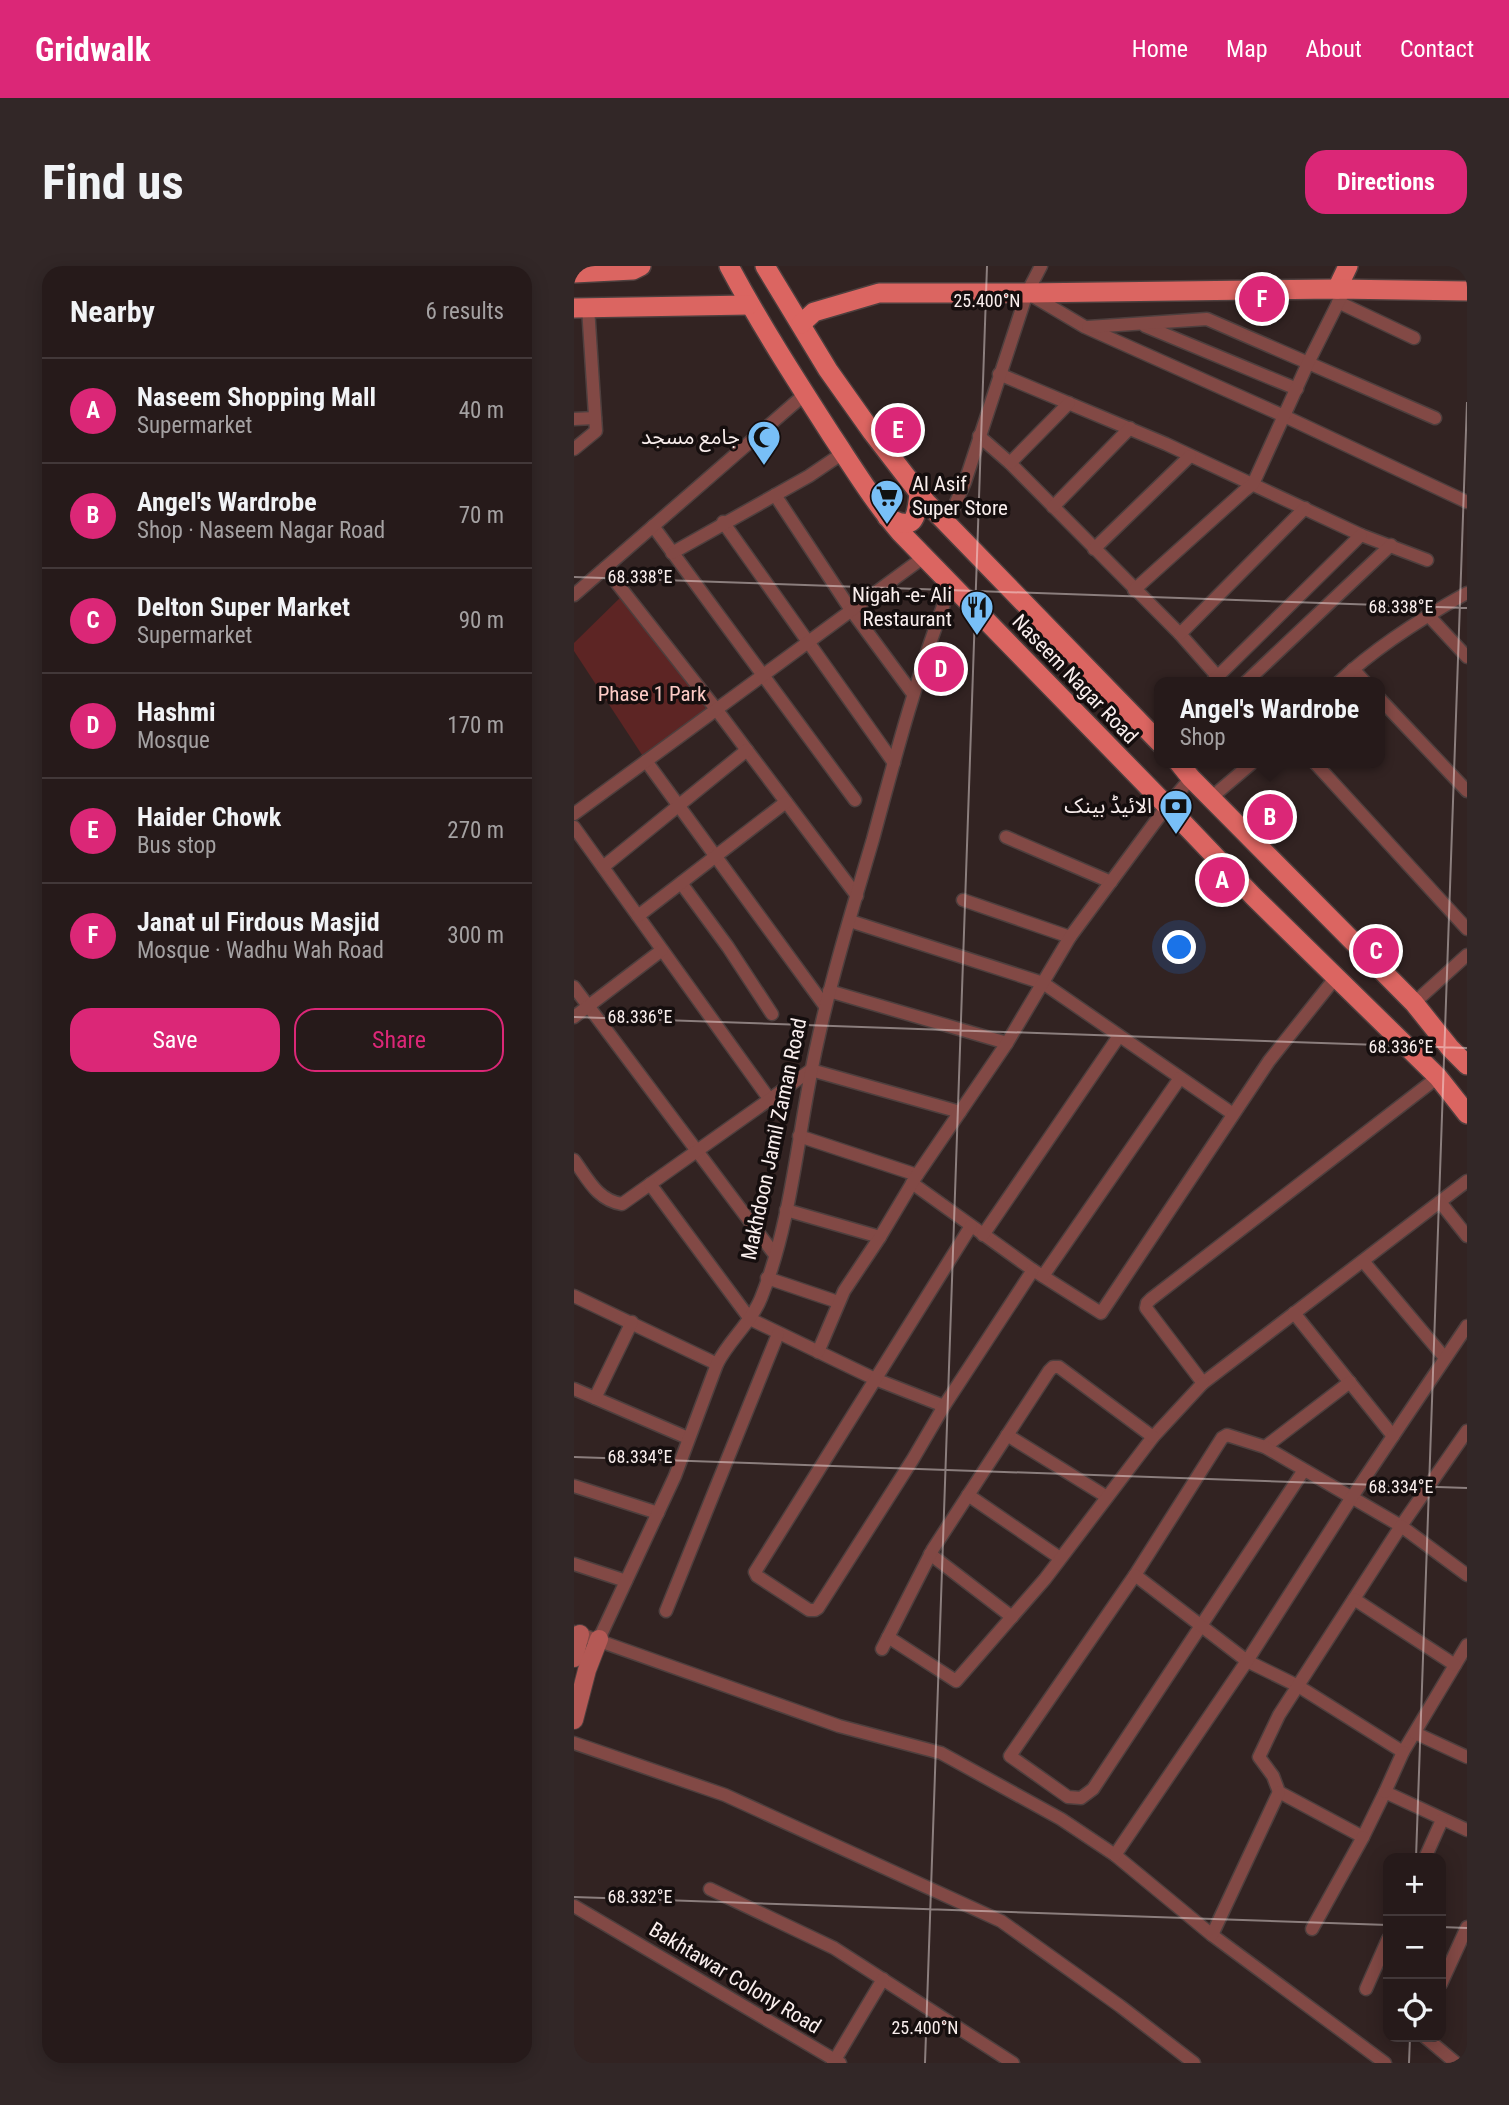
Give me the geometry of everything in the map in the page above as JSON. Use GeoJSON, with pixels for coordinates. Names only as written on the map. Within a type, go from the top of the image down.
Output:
{"type":"FeatureCollection","features":[{"type":"Feature","properties":{"kind":"main road"},"geometry":{"type":"LineString","coordinates":[[574,273],[633,270],[641,266]]}},
{"type":"Feature","properties":{"kind":"main road","name":"Naseem Nagar Road"},"geometry":{"type":"LineString","coordinates":[[729,266],[749,304],[805,394],[887,517],[1253,897],[1438,1077],[1467,1114]]}},
{"type":"Feature","properties":{"kind":"main road","name":"Naseem Nagar Road"},"geometry":{"type":"LineString","coordinates":[[765,266],[835,380],[919,494],[1154,733]]}},
{"type":"Feature","properties":{"kind":"main road"},"geometry":{"type":"LineString","coordinates":[[1340,293],[1348,266]]}},
{"type":"Feature","properties":{"kind":"main road"},"geometry":{"type":"LineString","coordinates":[[801,324],[814,312],[879,293],[1467,291]]}},
{"type":"Feature","properties":{"kind":"main road"},"geometry":{"type":"LineString","coordinates":[[581,307],[749,304]]}},
{"type":"Feature","properties":{"kind":"main road"},"geometry":{"type":"LineString","coordinates":[[887,517],[899,523],[912,522],[917,511],[919,494]]}},
{"type":"Feature","properties":{"kind":"main road"},"geometry":{"type":"LineString","coordinates":[[1185,770],[1414,1003],[1467,1065]]}},
{"type":"Feature","properties":{"kind":"street"},"geometry":{"type":"LineString","coordinates":[[947,523],[965,482],[1027,293],[1041,266]]}},
{"type":"Feature","properties":{"kind":"street"},"geometry":{"type":"LineString","coordinates":[[1027,293],[1085,327],[1467,502]]}},
{"type":"Feature","properties":{"kind":"street"},"geometry":{"type":"LineString","coordinates":[[1135,590],[1253,484],[1340,293],[1413,338]]}},
{"type":"Feature","properties":{"kind":"street"},"geometry":{"type":"LineString","coordinates":[[574,449],[596,431],[581,307]]}},
{"type":"Feature","properties":{"kind":"street"},"geometry":{"type":"LineString","coordinates":[[1085,327],[1207,319],[1435,418]]}},
{"type":"Feature","properties":{"kind":"street"},"geometry":{"type":"LineString","coordinates":[[1142,324],[1297,389]]}},
{"type":"Feature","properties":{"kind":"street"},"geometry":{"type":"LineString","coordinates":[[999,374],[1130,428],[1361,535],[1427,561]]}},
{"type":"Feature","properties":{"kind":"street"},"geometry":{"type":"LineString","coordinates":[[574,596],[805,394]]}},
{"type":"Feature","properties":{"kind":"street"},"geometry":{"type":"LineString","coordinates":[[1010,463],[1069,403]]}},
{"type":"Feature","properties":{"kind":"street"},"geometry":{"type":"LineString","coordinates":[[574,419],[595,418]]}},
{"type":"Feature","properties":{"kind":"street"},"geometry":{"type":"LineString","coordinates":[[1053,507],[1130,428]]}},
{"type":"Feature","properties":{"kind":"street"},"geometry":{"type":"LineString","coordinates":[[979,436],[1010,463],[1180,634],[1213,677]]}},
{"type":"Feature","properties":{"kind":"street"},"geometry":{"type":"LineString","coordinates":[[672,553],[809,476],[843,453]]}},
{"type":"Feature","properties":{"kind":"street"},"geometry":{"type":"LineString","coordinates":[[1094,549],[1190,456]]}},
{"type":"Feature","properties":{"kind":"street"},"geometry":{"type":"LineString","coordinates":[[775,495],[851,610],[913,694]]}},
{"type":"Feature","properties":{"kind":"street"},"geometry":{"type":"LineString","coordinates":[[1180,634],[1305,509]]}},
{"type":"Feature","properties":{"kind":"street"},"geometry":{"type":"LineString","coordinates":[[723,523],[894,762]]}},
{"type":"Feature","properties":{"kind":"street"},"geometry":{"type":"LineString","coordinates":[[653,526],[855,800]]}},
{"type":"Feature","properties":{"kind":"street"},"geometry":{"type":"LineString","coordinates":[[1218,677],[1361,535]]}},
{"type":"Feature","properties":{"kind":"street"},"geometry":{"type":"LineString","coordinates":[[1251,677],[1391,545]]}},
{"type":"Feature","properties":{"kind":"street"},"geometry":{"type":"LineString","coordinates":[[574,814],[924,557]]}},
{"type":"Feature","properties":{"kind":"street"},"geometry":{"type":"LineString","coordinates":[[605,568],[716,709],[857,896]]}},
{"type":"Feature","properties":{"kind":"street","name":"Makhdoon Jamil Zaman Road"},"geometry":{"type":"LineString","coordinates":[[574,1720],[587,1670],[599,1639],[675,1476],[717,1364],[723,1351],[750,1319],[768,1278],[786,1210],[825,1006],[913,694],[951,585]]}},
{"type":"Feature","properties":{"kind":"street"},"geometry":{"type":"LineString","coordinates":[[1344,677],[1428,615],[1467,593]]}},
{"type":"Feature","properties":{"kind":"street"},"geometry":{"type":"LineString","coordinates":[[1428,615],[1467,657]]}},
{"type":"Feature","properties":{"kind":"street"},"geometry":{"type":"LineString","coordinates":[[1353,669],[1360,677]]}},
{"type":"Feature","properties":{"kind":"street"},"geometry":{"type":"LineString","coordinates":[[1385,704],[1467,791]]}},
{"type":"Feature","properties":{"kind":"street"},"geometry":{"type":"LineString","coordinates":[[603,867],[747,750]]}},
{"type":"Feature","properties":{"kind":"street"},"geometry":{"type":"LineString","coordinates":[[646,761],[825,1006]]}},
{"type":"Feature","properties":{"kind":"street"},"geometry":{"type":"LineString","coordinates":[[1212,797],[1246,768]]}},
{"type":"Feature","properties":{"kind":"street"},"geometry":{"type":"LineString","coordinates":[[1320,768],[1467,929]]}},
{"type":"Feature","properties":{"kind":"street"},"geometry":{"type":"LineString","coordinates":[[818,1352],[838,1302],[915,1179],[1007,1043],[1070,937],[1167,806],[1185,770]]}},
{"type":"Feature","properties":{"kind":"street"},"geometry":{"type":"LineString","coordinates":[[638,916],[786,802]]}},
{"type":"Feature","properties":{"kind":"street"},"geometry":{"type":"LineString","coordinates":[[574,827],[770,1100]]}},
{"type":"Feature","properties":{"kind":"street"},"geometry":{"type":"LineString","coordinates":[[1006,838],[1111,882]]}},
{"type":"Feature","properties":{"kind":"street"},"geometry":{"type":"LineString","coordinates":[[681,883],[772,1014]]}},
{"type":"Feature","properties":{"kind":"street"},"geometry":{"type":"LineString","coordinates":[[963,900],[1070,937]]}},
{"type":"Feature","properties":{"kind":"street"},"geometry":{"type":"LineString","coordinates":[[850,921],[1043,983],[1233,1114]]}},
{"type":"Feature","properties":{"kind":"street"},"geometry":{"type":"LineString","coordinates":[[574,1017],[662,950]]}},
{"type":"Feature","properties":{"kind":"street"},"geometry":{"type":"LineString","coordinates":[[1414,1003],[1467,955]]}},
{"type":"Feature","properties":{"kind":"street"},"geometry":{"type":"LineString","coordinates":[[799,1136],[915,1179],[983,1235],[1101,1313],[1269,1060],[1336,977]]}},
{"type":"Feature","properties":{"kind":"street"},"geometry":{"type":"LineString","coordinates":[[574,987],[775,1255]]}},
{"type":"Feature","properties":{"kind":"street"},"geometry":{"type":"LineString","coordinates":[[829,991],[1007,1043]]}},
{"type":"Feature","properties":{"kind":"street"},"geometry":{"type":"LineString","coordinates":[[983,1235],[1119,1036]]}},
{"type":"Feature","properties":{"kind":"street"},"geometry":{"type":"LineString","coordinates":[[574,1160],[599,1195],[611,1202],[622,1204],[811,1070],[960,1112]]}},
{"type":"Feature","properties":{"kind":"street"},"geometry":{"type":"LineString","coordinates":[[1203,1383],[1146,1308],[1147,1303],[1438,1077]]}},
{"type":"Feature","properties":{"kind":"street"},"geometry":{"type":"LineString","coordinates":[[971,1226],[755,1572],[757,1576],[809,1610],[815,1611],[818,1608],[944,1406],[1180,1078]]}},
{"type":"Feature","properties":{"kind":"street"},"geometry":{"type":"LineString","coordinates":[[1153,1437],[1059,1367],[1053,1367],[930,1555],[885,1643],[956,1681],[1060,1558],[1153,1437],[1203,1383],[1467,1181]]}},
{"type":"Feature","properties":{"kind":"street"},"geometry":{"type":"LineString","coordinates":[[650,1184],[750,1319],[875,1379],[944,1406]]}},
{"type":"Feature","properties":{"kind":"street"},"geometry":{"type":"LineString","coordinates":[[1440,1202],[1467,1236]]}},
{"type":"Feature","properties":{"kind":"street"},"geometry":{"type":"LineString","coordinates":[[786,1210],[880,1237]]}},
{"type":"Feature","properties":{"kind":"street"},"geometry":{"type":"LineString","coordinates":[[1363,1261],[1445,1358]]}},
{"type":"Feature","properties":{"kind":"street"},"geometry":{"type":"LineString","coordinates":[[768,1278],[838,1302]]}},
{"type":"Feature","properties":{"kind":"street"},"geometry":{"type":"LineString","coordinates":[[574,1296],[717,1364]]}},
{"type":"Feature","properties":{"kind":"street"},"geometry":{"type":"LineString","coordinates":[[1294,1313],[1393,1436]]}},
{"type":"Feature","properties":{"kind":"street"},"geometry":{"type":"LineString","coordinates":[[595,1398],[632,1322]]}},
{"type":"Feature","properties":{"kind":"street"},"geometry":{"type":"LineString","coordinates":[[1115,1855],[1247,1661],[1352,1497],[1467,1326]]}},
{"type":"Feature","properties":{"kind":"street"},"geometry":{"type":"LineString","coordinates":[[666,1611],[778,1334]]}},
{"type":"Feature","properties":{"kind":"street"},"geometry":{"type":"LineString","coordinates":[[1265,1447],[1350,1382]]}},
{"type":"Feature","properties":{"kind":"street"},"geometry":{"type":"LineString","coordinates":[[574,1389],[688,1438]]}},
{"type":"Feature","properties":{"kind":"street"},"geometry":{"type":"LineString","coordinates":[[1363,1837],[1279,1792],[1273,1776],[1259,1757],[1279,1715],[1401,1525],[1467,1431]]}},
{"type":"Feature","properties":{"kind":"street"},"geometry":{"type":"LineString","coordinates":[[1304,1470],[1093,1789],[1081,1798],[1068,1797],[1010,1756],[1135,1576],[1227,1434],[1265,1447],[1401,1525],[1467,1575]]}},
{"type":"Feature","properties":{"kind":"street"},"geometry":{"type":"LineString","coordinates":[[1007,1435],[1107,1497]]}},
{"type":"Feature","properties":{"kind":"street"},"geometry":{"type":"LineString","coordinates":[[574,1486],[657,1513]]}},
{"type":"Feature","properties":{"kind":"street"},"geometry":{"type":"LineString","coordinates":[[968,1495],[1060,1558]]}},
{"type":"Feature","properties":{"kind":"street"},"geometry":{"type":"LineString","coordinates":[[930,1555],[1012,1617]]}},
{"type":"Feature","properties":{"kind":"street"},"geometry":{"type":"LineString","coordinates":[[574,1564],[626,1581]]}},
{"type":"Feature","properties":{"kind":"street"},"geometry":{"type":"LineString","coordinates":[[1135,1576],[1247,1661],[1298,1686],[1403,1752]]}},
{"type":"Feature","properties":{"kind":"street"},"geometry":{"type":"LineString","coordinates":[[1354,1599],[1455,1665]]}},
{"type":"Feature","properties":{"kind":"street"},"geometry":{"type":"LineString","coordinates":[[574,1658],[577,1632],[839,1726],[941,1753],[1060,1819],[1115,1855],[1212,1935],[1385,2063]]}},
{"type":"Feature","properties":{"kind":"street"},"geometry":{"type":"LineString","coordinates":[[1312,1929],[1363,1837],[1403,1752],[1467,1645]]}},
{"type":"Feature","properties":{"kind":"street"},"geometry":{"type":"LineString","coordinates":[[1415,1733],[1467,1757]]}},
{"type":"Feature","properties":{"kind":"street"},"geometry":{"type":"LineString","coordinates":[[574,1743],[725,1795],[1001,1921],[1194,2063]]}},
{"type":"Feature","properties":{"kind":"street"},"geometry":{"type":"LineString","coordinates":[[1212,1935],[1279,1792]]}},
{"type":"Feature","properties":{"kind":"street"},"geometry":{"type":"LineString","coordinates":[[1385,1792],[1467,1830]]}},
{"type":"Feature","properties":{"kind":"street"},"geometry":{"type":"LineString","coordinates":[[1427,1853],[1442,1820]]}},
{"type":"Feature","properties":{"kind":"street"},"geometry":{"type":"LineString","coordinates":[[710,1889],[834,1948],[1013,2063]]}},
{"type":"Feature","properties":{"kind":"street","name":"Bakhtawar Colony Road"},"geometry":{"type":"LineString","coordinates":[[574,1906],[836,2062]]}},
{"type":"Feature","properties":{"kind":"street"},"geometry":{"type":"LineString","coordinates":[[1443,1979],[1467,1927]]}},
{"type":"Feature","properties":{"kind":"street"},"geometry":{"type":"LineString","coordinates":[[1366,1989],[1383,1950]]}},
{"type":"Feature","properties":{"kind":"street"},"geometry":{"type":"LineString","coordinates":[[836,2062],[883,1979]]}},
{"type":"Feature","properties":{"kind":"street"},"geometry":{"type":"LineString","coordinates":[[1431,2042],[1456,2063]]}},
{"type":"Feature","properties":{"kind":"green space","name":"Phase 1 Park"},"geometry":{"type":"Polygon","coordinates":[[[625,593],[716,709],[646,761],[574,651],[574,643],[625,593]]]}},
{"type":"Feature","properties":{"kind":"place","name":"Janat ul Firdous Masjid"},"geometry":{"type":"Point","coordinates":[1262,299]}},
{"type":"Feature","properties":{"kind":"place","name":"Haider Chowk"},"geometry":{"type":"Point","coordinates":[898,430]}},
{"type":"Feature","properties":{"kind":"place","name":"جامع مسجد"},"geometry":{"type":"Point","coordinates":[764,467]}},
{"type":"Feature","properties":{"kind":"place","name":"Al Asif Super Store"},"geometry":{"type":"Point","coordinates":[887,526]}},
{"type":"Feature","properties":{"kind":"place","name":"Nigah -e- Ali Restaurant"},"geometry":{"type":"Point","coordinates":[977,637]}},
{"type":"Feature","properties":{"kind":"place","name":"Hashmi"},"geometry":{"type":"Point","coordinates":[941,669]}},
{"type":"Feature","properties":{"kind":"place","name":"Angel's Wardrobe"},"geometry":{"type":"Point","coordinates":[1270,817]}},
{"type":"Feature","properties":{"kind":"place","name":"الائیڈ بینک"},"geometry":{"type":"Point","coordinates":[1176,836]}},
{"type":"Feature","properties":{"kind":"place","name":"Naseem Shopping Mall"},"geometry":{"type":"Point","coordinates":[1222,880]}},
{"type":"Feature","properties":{"kind":"place","name":"Delton Super Market"},"geometry":{"type":"Point","coordinates":[1376,951]}}]}
